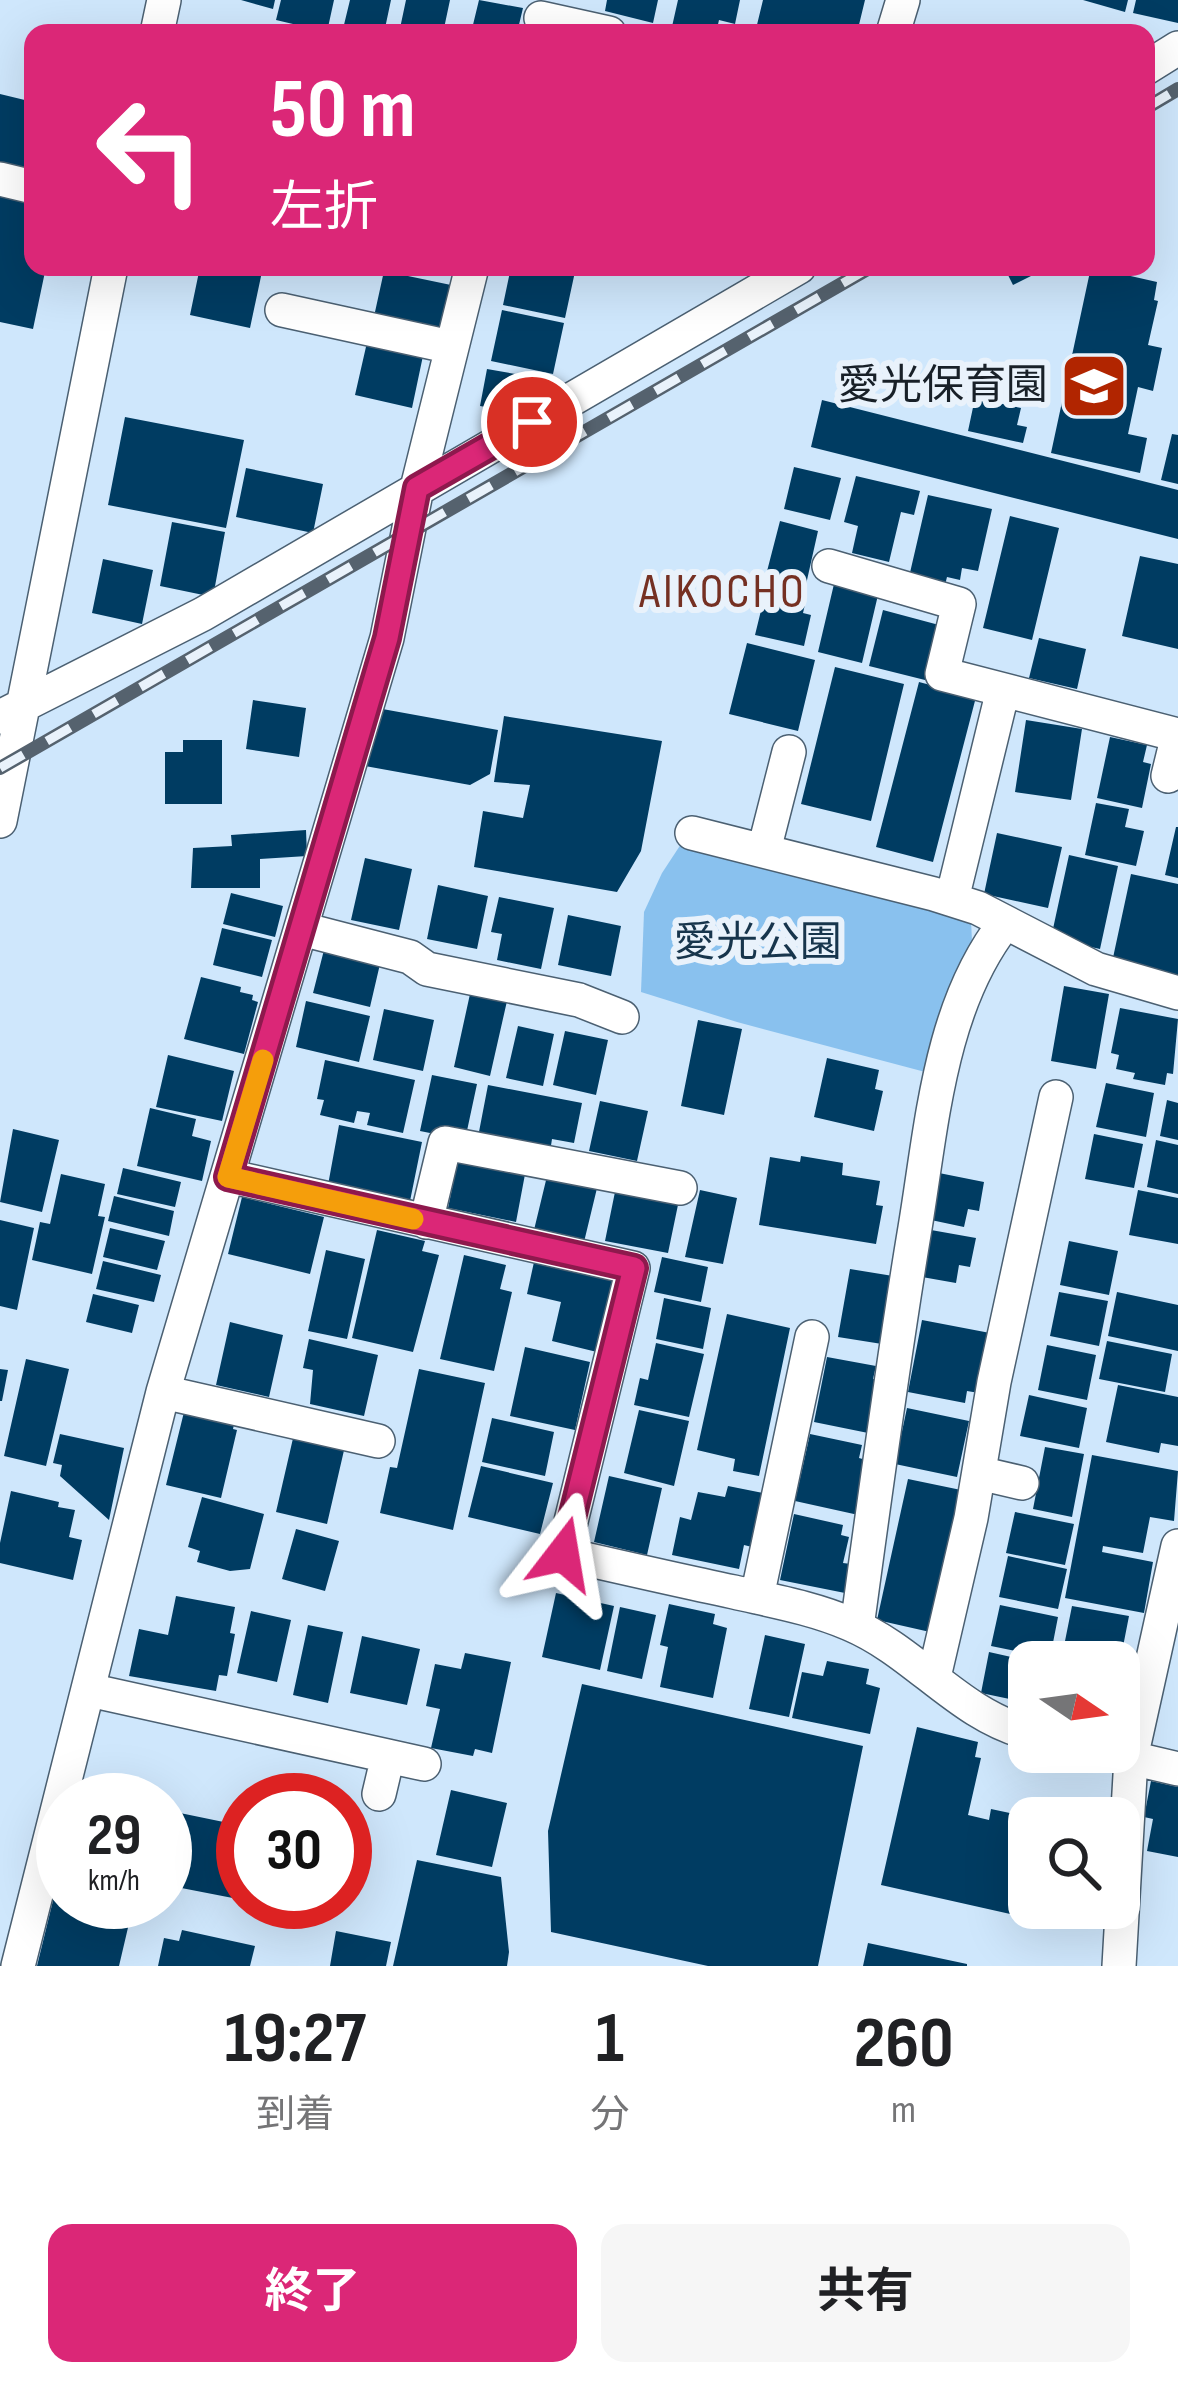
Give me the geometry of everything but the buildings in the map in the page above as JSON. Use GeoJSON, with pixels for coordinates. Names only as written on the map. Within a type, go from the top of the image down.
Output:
{"type":"FeatureCollection","features":[{"type":"Feature","properties":{"kind":"street"},"geometry":{"type":"LineString","coordinates":[[541,17],[571,24]]}},
{"type":"Feature","properties":{"kind":"street"},"geometry":{"type":"LineString","coordinates":[[0,821],[12,710],[109,276]]}},
{"type":"Feature","properties":{"kind":"street"},"geometry":{"type":"LineString","coordinates":[[18,1966],[163,1392],[387,638],[417,488],[470,276]]}},
{"type":"Feature","properties":{"kind":"street"},"geometry":{"type":"LineString","coordinates":[[12,710],[203,614],[783,276]]}},
{"type":"Feature","properties":{"kind":"street"},"geometry":{"type":"LineString","coordinates":[[282,310],[451,347]]}},
{"type":"Feature","properties":{"kind":"street"},"geometry":{"type":"LineString","coordinates":[[829,566],[959,604],[942,674],[1178,735],[1168,776]]}},
{"type":"Feature","properties":{"kind":"street"},"geometry":{"type":"LineString","coordinates":[[952,899],[1004,690]]}},
{"type":"Feature","properties":{"kind":"street"},"geometry":{"type":"LineString","coordinates":[[764,850],[789,752]]}},
{"type":"Feature","properties":{"kind":"street"},"geometry":{"type":"LineString","coordinates":[[692,832],[952,899],[1096,969],[1178,993]]}},
{"type":"Feature","properties":{"kind":"street"},"geometry":{"type":"LineString","coordinates":[[857,1628],[906,1281],[942,1076],[971,975],[1005,923]]}},
{"type":"Feature","properties":{"kind":"street"},"geometry":{"type":"LineString","coordinates":[[302,929],[410,957],[427,969],[579,1000],[622,1017]]}},
{"type":"Feature","properties":{"kind":"street"},"geometry":{"type":"LineString","coordinates":[[934,1677],[1056,1097]]}},
{"type":"Feature","properties":{"kind":"street"},"geometry":{"type":"LineString","coordinates":[[426,1222],[445,1143],[680,1188]]}},
{"type":"Feature","properties":{"kind":"street"},"geometry":{"type":"LineString","coordinates":[[228,1177],[634,1268],[563,1554],[802,1608],[857,1628],[885,1641],[973,1712],[1008,1727]]}},
{"type":"Feature","properties":{"kind":"street"},"geometry":{"type":"LineString","coordinates":[[757,1598],[812,1337]]}},
{"type":"Feature","properties":{"kind":"street"},"geometry":{"type":"LineString","coordinates":[[163,1392],[378,1442]]}},
{"type":"Feature","properties":{"kind":"street"},"geometry":{"type":"LineString","coordinates":[[979,1473],[1022,1483]]}},
{"type":"Feature","properties":{"kind":"street"},"geometry":{"type":"LineString","coordinates":[[1140,1681],[1178,1546]]}},
{"type":"Feature","properties":{"kind":"street"},"geometry":{"type":"LineString","coordinates":[[89,1690],[424,1764]]}},
{"type":"Feature","properties":{"kind":"street"},"geometry":{"type":"LineString","coordinates":[[379,1794],[388,1756]]}},
{"type":"Feature","properties":{"kind":"street"},"geometry":{"type":"LineString","coordinates":[[1140,1760],[1178,1769]]}},
{"type":"Feature","properties":{"kind":"street"},"geometry":{"type":"LineString","coordinates":[[1119,1773],[1119,1966]]}},
{"type":"Feature","properties":{"kind":"green space","name":"愛光公園"},"geometry":{"type":"Polygon","coordinates":[[[685,838],[971,919],[972,942],[929,1073],[641,992],[644,912],[685,838]]]}},
{"type":"Feature","properties":{"kind":"railway"},"geometry":{"type":"LineString","coordinates":[[1155,103],[1178,89]]}},
{"type":"Feature","properties":{"kind":"railway"},"geometry":{"type":"LineString","coordinates":[[0,768],[855,276]]}},
{"type":"Feature","properties":{"kind":"slow traffic"},"geometry":{"type":"LineString","coordinates":[[263,1060],[228,1177],[413,1219]]}},
{"type":"Feature","properties":{"kind":"place","name":"愛光保育園"},"geometry":{"type":"Point","coordinates":[1094,386]}},
{"type":"Feature","properties":{"kind":"district","name":"AIKOCHO"},"geometry":{"type":"Point","coordinates":[723,592]}},
{"type":"Feature","properties":{"kind":"route"},"geometry":{"type":"LineString","coordinates":[[532,422],[417,488],[387,638],[228,1177],[634,1268],[563,1554]]}}]}
